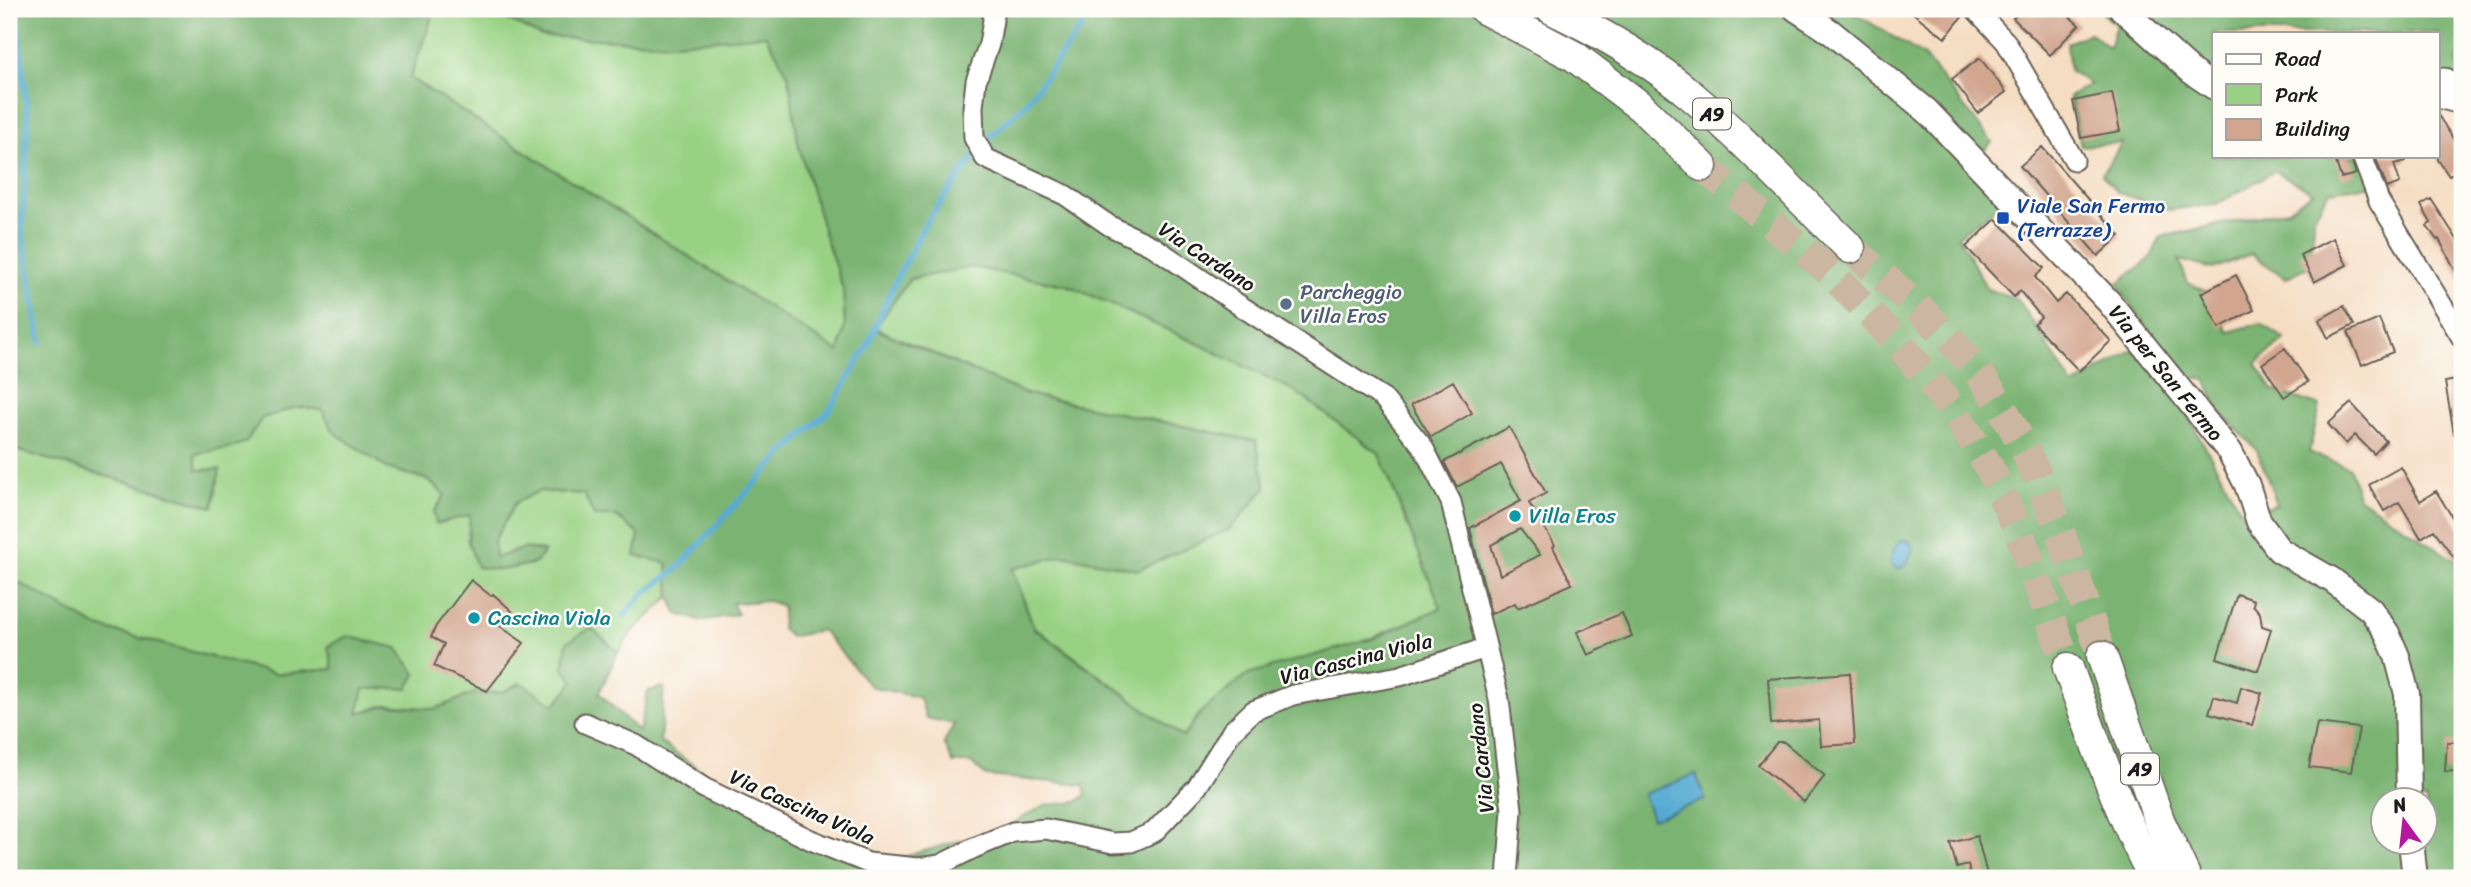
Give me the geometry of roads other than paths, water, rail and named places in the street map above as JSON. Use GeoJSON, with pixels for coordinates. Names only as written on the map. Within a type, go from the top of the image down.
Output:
{"type":"FeatureCollection","features":[{"type":"Feature","properties":{"kind":"highway","name":"A9"},"geometry":{"type":"LineString","coordinates":[[1552,9],[1632,51],[1691,94],[1737,135],[1850,247]]}},
{"type":"Feature","properties":{"kind":"highway","name":"A9"},"geometry":{"type":"LineString","coordinates":[[1494,13],[1574,56],[1641,107],[1702,166]]}},
{"type":"Feature","properties":{"kind":"highway","name":"A9"},"geometry":{"type":"LineString","coordinates":[[2102,656],[2159,820],[2186,878]]}},
{"type":"Feature","properties":{"kind":"highway","name":"A9"},"geometry":{"type":"LineString","coordinates":[[2068,668],[2115,796],[2135,843],[2154,878]]}},
{"type":"Feature","properties":{"kind":"main road","name":"Via per San Fermo"},"geometry":{"type":"LineString","coordinates":[[1796,9],[1831,32],[1927,111],[2109,302],[2230,452],[2247,485],[2259,522],[2279,550],[2332,580],[2371,610],[2397,656],[2407,694],[2409,786]]}},
{"type":"Feature","properties":{"kind":"main road"},"geometry":{"type":"LineString","coordinates":[[2122,9],[2192,72],[2212,86]]}},
{"type":"Feature","properties":{"kind":"main road"},"geometry":{"type":"LineString","coordinates":[[2440,80],[2462,90]]}},
{"type":"Feature","properties":{"kind":"main road"},"geometry":{"type":"LineString","coordinates":[[2413,856],[2415,878]]}},
{"type":"Feature","properties":{"kind":"street","name":"Via Cardano"},"geometry":{"type":"LineString","coordinates":[[992,9],[989,44],[976,81],[973,107],[974,138],[985,158],[1065,195],[1110,226],[1154,247],[1383,398],[1423,447],[1451,502],[1499,699],[1512,810],[1507,878]]}},
{"type":"Feature","properties":{"kind":"street"},"geometry":{"type":"LineString","coordinates":[[1975,9],[2006,42],[2074,160]]}},
{"type":"Feature","properties":{"kind":"street"},"geometry":{"type":"LineString","coordinates":[[2440,99],[2457,103],[2462,109]]}},
{"type":"Feature","properties":{"kind":"street"},"geometry":{"type":"LineString","coordinates":[[2363,158],[2379,201],[2462,338]]}},
{"type":"Feature","properties":{"kind":"street","name":"Via Cascina Viola"},"geometry":{"type":"LineString","coordinates":[[585,723],[636,745],[704,788],[811,841],[867,863],[918,868],[940,866],[1013,832],[1046,829],[1113,843],[1131,842],[1154,832],[1197,787],[1232,731],[1253,711],[1293,695],[1400,676],[1486,648]]}},
{"type":"Feature","properties":{"kind":"water"},"geometry":{"type":"Polygon","coordinates":[[[1901,540],[1909,541],[1913,549],[1906,565],[1898,569],[1891,561],[1893,551],[1901,540]]]}},
{"type":"Feature","properties":{"kind":"water"},"geometry":{"type":"Polygon","coordinates":[[[1696,774],[1705,800],[1652,819],[1643,794],[1696,774]]]}},
{"type":"Feature","properties":{"kind":"waterway"},"geometry":{"type":"LineString","coordinates":[[16,9],[28,117],[22,231],[41,342]]}},
{"type":"Feature","properties":{"kind":"waterway"},"geometry":{"type":"LineString","coordinates":[[624,616],[642,595],[677,569],[781,455],[829,411],[868,345],[893,286],[926,222],[986,141],[1027,102],[1097,9]]}},
{"type":"Feature","properties":{"kind":"tunnel"},"geometry":{"type":"LineString","coordinates":[[1702,166],[1829,271],[1901,346],[1954,411],[1989,467],[2020,534],[2068,668]]}},
{"type":"Feature","properties":{"kind":"tunnel"},"geometry":{"type":"LineString","coordinates":[[1850,248],[1920,309],[1953,342],[2003,410],[2038,478],[2066,549],[2102,656]]}},
{"type":"Feature","properties":{"kind":"place","name":"Viale San Fermo (Terrazze)"},"geometry":{"type":"Point","coordinates":[2003,218]}},
{"type":"Feature","properties":{"kind":"place","name":"Parcheggio Villa Eros"},"geometry":{"type":"Point","coordinates":[1286,304]}},
{"type":"Feature","properties":{"kind":"place","name":"Villa Eros"},"geometry":{"type":"Point","coordinates":[1515,516]}},
{"type":"Feature","properties":{"kind":"place","name":"Cascina Viola"},"geometry":{"type":"Point","coordinates":[474,618]}}]}
